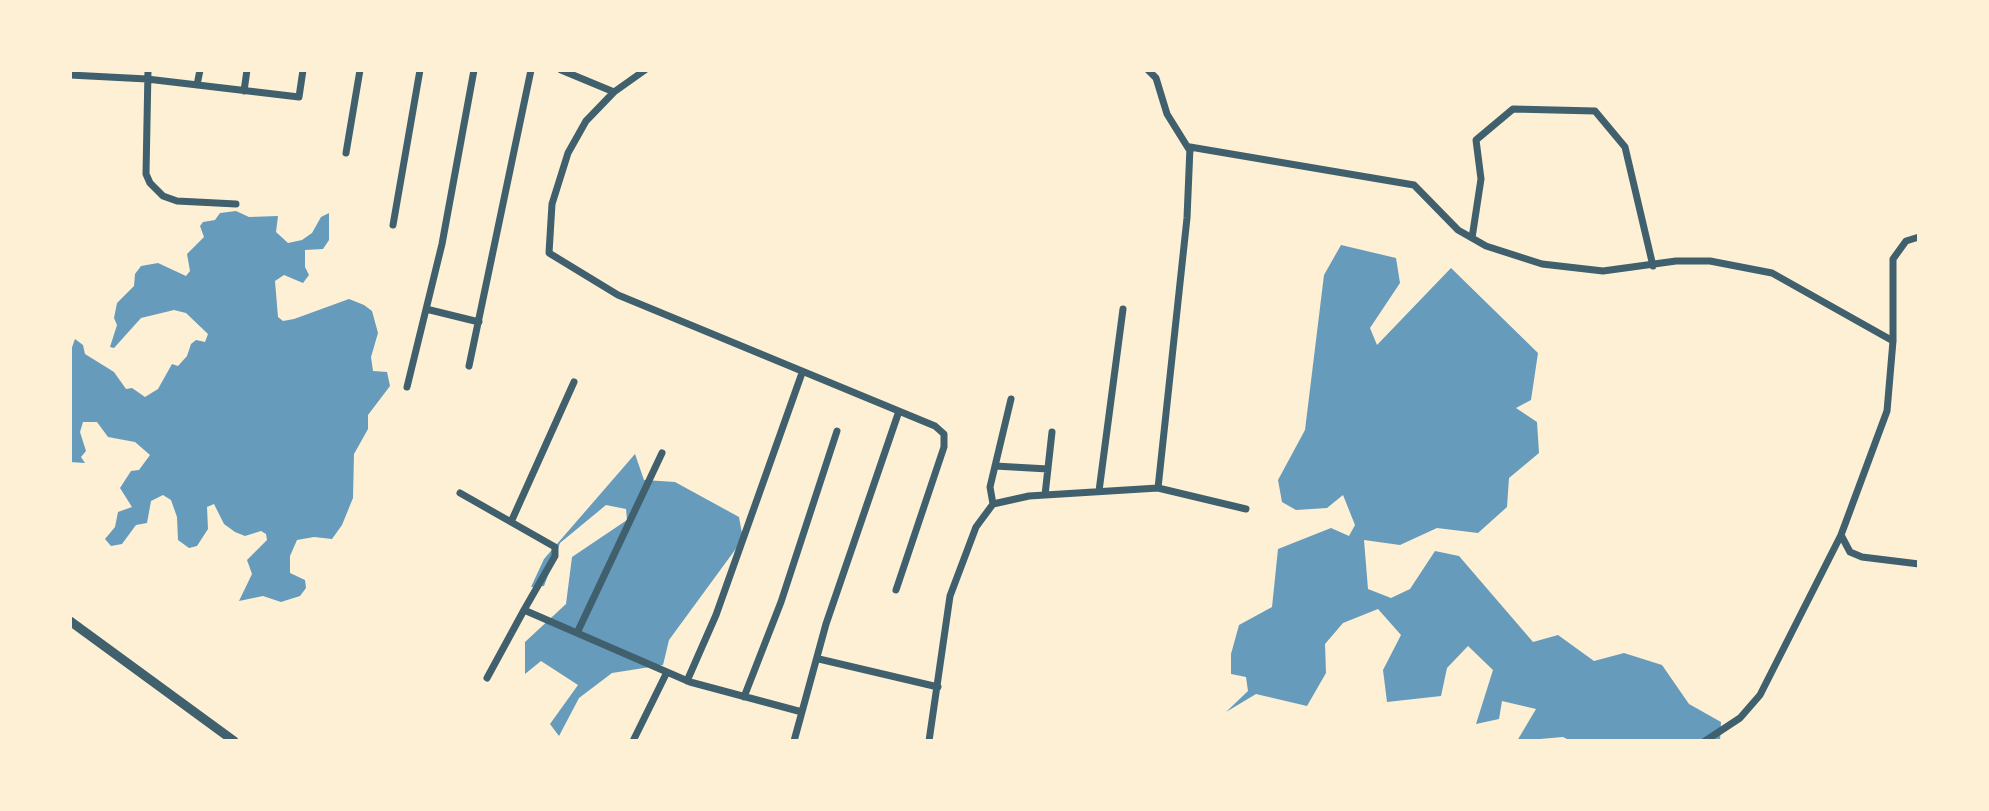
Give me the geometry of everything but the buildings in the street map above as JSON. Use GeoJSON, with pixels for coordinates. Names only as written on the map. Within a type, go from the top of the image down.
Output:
{"type":"FeatureCollection","features":[{"type":"Feature","properties":{"kind":"street"},"geometry":{"type":"LineString","coordinates":[[197,85],[200,70]]}},
{"type":"Feature","properties":{"kind":"street"},"geometry":{"type":"LineString","coordinates":[[244,91],[247,70]]}},
{"type":"Feature","properties":{"kind":"street"},"geometry":{"type":"LineString","coordinates":[[70,75],[148,74],[197,85],[299,97],[303,70]]}},
{"type":"Feature","properties":{"kind":"street"},"geometry":{"type":"LineString","coordinates":[[346,153],[360,70]]}},
{"type":"Feature","properties":{"kind":"street"},"geometry":{"type":"LineString","coordinates":[[393,225],[420,70]]}},
{"type":"Feature","properties":{"kind":"street"},"geometry":{"type":"LineString","coordinates":[[407,387],[442,244],[474,70]]}},
{"type":"Feature","properties":{"kind":"street"},"geometry":{"type":"LineString","coordinates":[[469,366],[531,70]]}},
{"type":"Feature","properties":{"kind":"street"},"geometry":{"type":"LineString","coordinates":[[561,70],[614,92]]}},
{"type":"Feature","properties":{"kind":"street"},"geometry":{"type":"LineString","coordinates":[[645,70],[614,92],[586,121],[568,153],[552,204],[549,253],[571,270],[618,295],[898,414],[935,426],[944,434],[944,447],[896,590]]}},
{"type":"Feature","properties":{"kind":"street"},"geometry":{"type":"LineString","coordinates":[[1148,70],[1156,78],[1167,114],[1190,151]]}},
{"type":"Feature","properties":{"kind":"street"},"geometry":{"type":"LineString","coordinates":[[148,74],[146,174],[150,183],[163,196],[177,201],[236,204]]}},
{"type":"Feature","properties":{"kind":"street"},"geometry":{"type":"LineString","coordinates":[[1472,238],[1481,179],[1476,140],[1513,109],[1595,111],[1625,147],[1653,266]]}},
{"type":"Feature","properties":{"kind":"street"},"geometry":{"type":"LineString","coordinates":[[1158,488],[1187,218],[1190,147],[1414,185],[1458,230],[1486,246],[1542,264],[1603,271],[1676,261],[1710,261],[1772,273],[1893,341]]}},
{"type":"Feature","properties":{"kind":"street"},"geometry":{"type":"LineString","coordinates":[[1705,741],[1740,718],[1760,695],[1841,535],[1884,423],[1893,341],[1893,259],[1906,241],[1919,237]]}},
{"type":"Feature","properties":{"kind":"street"},"geometry":{"type":"LineString","coordinates":[[426,309],[479,322]]}},
{"type":"Feature","properties":{"kind":"street"},"geometry":{"type":"LineString","coordinates":[[1099,491],[1123,309]]}},
{"type":"Feature","properties":{"kind":"street"},"geometry":{"type":"LineString","coordinates":[[687,681],[716,615],[802,373]]}},
{"type":"Feature","properties":{"kind":"street"},"geometry":{"type":"LineString","coordinates":[[511,522],[574,382]]}},
{"type":"Feature","properties":{"kind":"street"},"geometry":{"type":"LineString","coordinates":[[993,504],[990,487],[1011,399]]}},
{"type":"Feature","properties":{"kind":"street"},"geometry":{"type":"LineString","coordinates":[[794,741],[845,566],[898,414]]}},
{"type":"Feature","properties":{"kind":"street"},"geometry":{"type":"LineString","coordinates":[[744,697],[781,602],[837,431]]}},
{"type":"Feature","properties":{"kind":"street"},"geometry":{"type":"LineString","coordinates":[[1045,495],[1052,432]]}},
{"type":"Feature","properties":{"kind":"street"},"geometry":{"type":"LineString","coordinates":[[577,633],[662,453]]}},
{"type":"Feature","properties":{"kind":"street"},"geometry":{"type":"LineString","coordinates":[[995,466],[1048,469]]}},
{"type":"Feature","properties":{"kind":"street"},"geometry":{"type":"LineString","coordinates":[[929,741],[950,596],[976,527],[993,504],[1045,495],[1158,488],[1246,509]]}},
{"type":"Feature","properties":{"kind":"street"},"geometry":{"type":"LineString","coordinates":[[460,493],[555,547],[555,556],[487,678]]}},
{"type":"Feature","properties":{"kind":"street"},"geometry":{"type":"LineString","coordinates":[[1841,535],[1850,552],[1862,557],[1919,564]]}},
{"type":"Feature","properties":{"kind":"street"},"geometry":{"type":"LineString","coordinates":[[524,610],[687,681],[802,712]]}},
{"type":"Feature","properties":{"kind":"street"},"geometry":{"type":"LineString","coordinates":[[70,621],[234,741]]}},
{"type":"Feature","properties":{"kind":"street"},"geometry":{"type":"LineString","coordinates":[[819,659],[938,687]]}},
{"type":"Feature","properties":{"kind":"street"},"geometry":{"type":"LineString","coordinates":[[633,741],[667,672]]}},
{"type":"Feature","properties":{"kind":"water"},"geometry":{"type":"Polygon","coordinates":[[[236,211],[249,217],[278,216],[276,232],[288,243],[302,240],[312,233],[321,217],[329,213],[329,240],[323,249],[305,250],[305,267],[309,275],[303,283],[284,275],[275,281],[278,317],[283,321],[294,319],[349,299],[364,305],[372,311],[378,333],[371,357],[373,371],[387,372],[390,386],[368,415],[368,429],[354,454],[353,498],[342,525],[332,539],[314,537],[297,540],[290,556],[290,573],[305,580],[306,588],[300,596],[281,602],[263,596],[239,601],[252,574],[247,560],[267,540],[266,534],[261,531],[245,536],[235,532],[224,524],[214,504],[207,507],[208,529],[197,546],[189,548],[178,540],[177,517],[171,500],[163,495],[151,501],[147,523],[136,525],[122,544],[111,546],[105,539],[115,527],[118,512],[132,507],[120,488],[131,471],[139,470],[150,455],[135,442],[108,437],[97,422],[83,422],[80,432],[86,451],[81,457],[85,463],[70,462],[70,353],[75,339],[83,345],[85,354],[114,372],[126,389],[132,388],[145,397],[158,389],[172,364],[178,366],[187,356],[191,344],[196,340],[205,342],[208,334],[186,313],[174,310],[141,318],[114,348],[110,347],[117,325],[114,318],[117,303],[134,286],[135,274],[141,266],[158,263],[186,276],[190,271],[187,254],[204,237],[200,226],[203,222],[215,220],[220,213],[236,211]]]}},
{"type":"Feature","properties":{"kind":"water"},"geometry":{"type":"Polygon","coordinates":[[[1341,245],[1396,258],[1400,283],[1370,328],[1377,345],[1451,268],[1538,353],[1531,400],[1516,408],[1537,422],[1539,453],[1509,478],[1507,507],[1478,533],[1437,528],[1400,545],[1364,540],[1368,589],[1391,598],[1410,589],[1435,551],[1459,556],[1533,642],[1558,635],[1594,661],[1624,653],[1662,665],[1689,704],[1721,722],[1720,741],[1571,741],[1563,737],[1517,741],[1536,709],[1502,701],[1499,719],[1476,724],[1493,670],[1468,646],[1447,668],[1441,696],[1387,702],[1383,670],[1401,635],[1378,609],[1343,623],[1325,644],[1326,673],[1307,706],[1256,694],[1226,712],[1248,691],[1246,677],[1231,674],[1231,654],[1239,625],[1272,607],[1278,549],[1331,528],[1349,536],[1355,525],[1343,495],[1327,508],[1296,510],[1282,502],[1278,480],[1305,430],[1324,275],[1341,245]]]}},
{"type":"Feature","properties":{"kind":"water"},"geometry":{"type":"Polygon","coordinates":[[[635,454],[644,480],[675,482],[739,517],[743,539],[669,640],[663,665],[612,673],[579,698],[559,736],[550,724],[578,685],[541,661],[525,674],[525,642],[566,604],[572,557],[627,520],[626,509],[606,505],[560,543],[544,586],[531,587],[544,559],[635,454]]]}}]}
